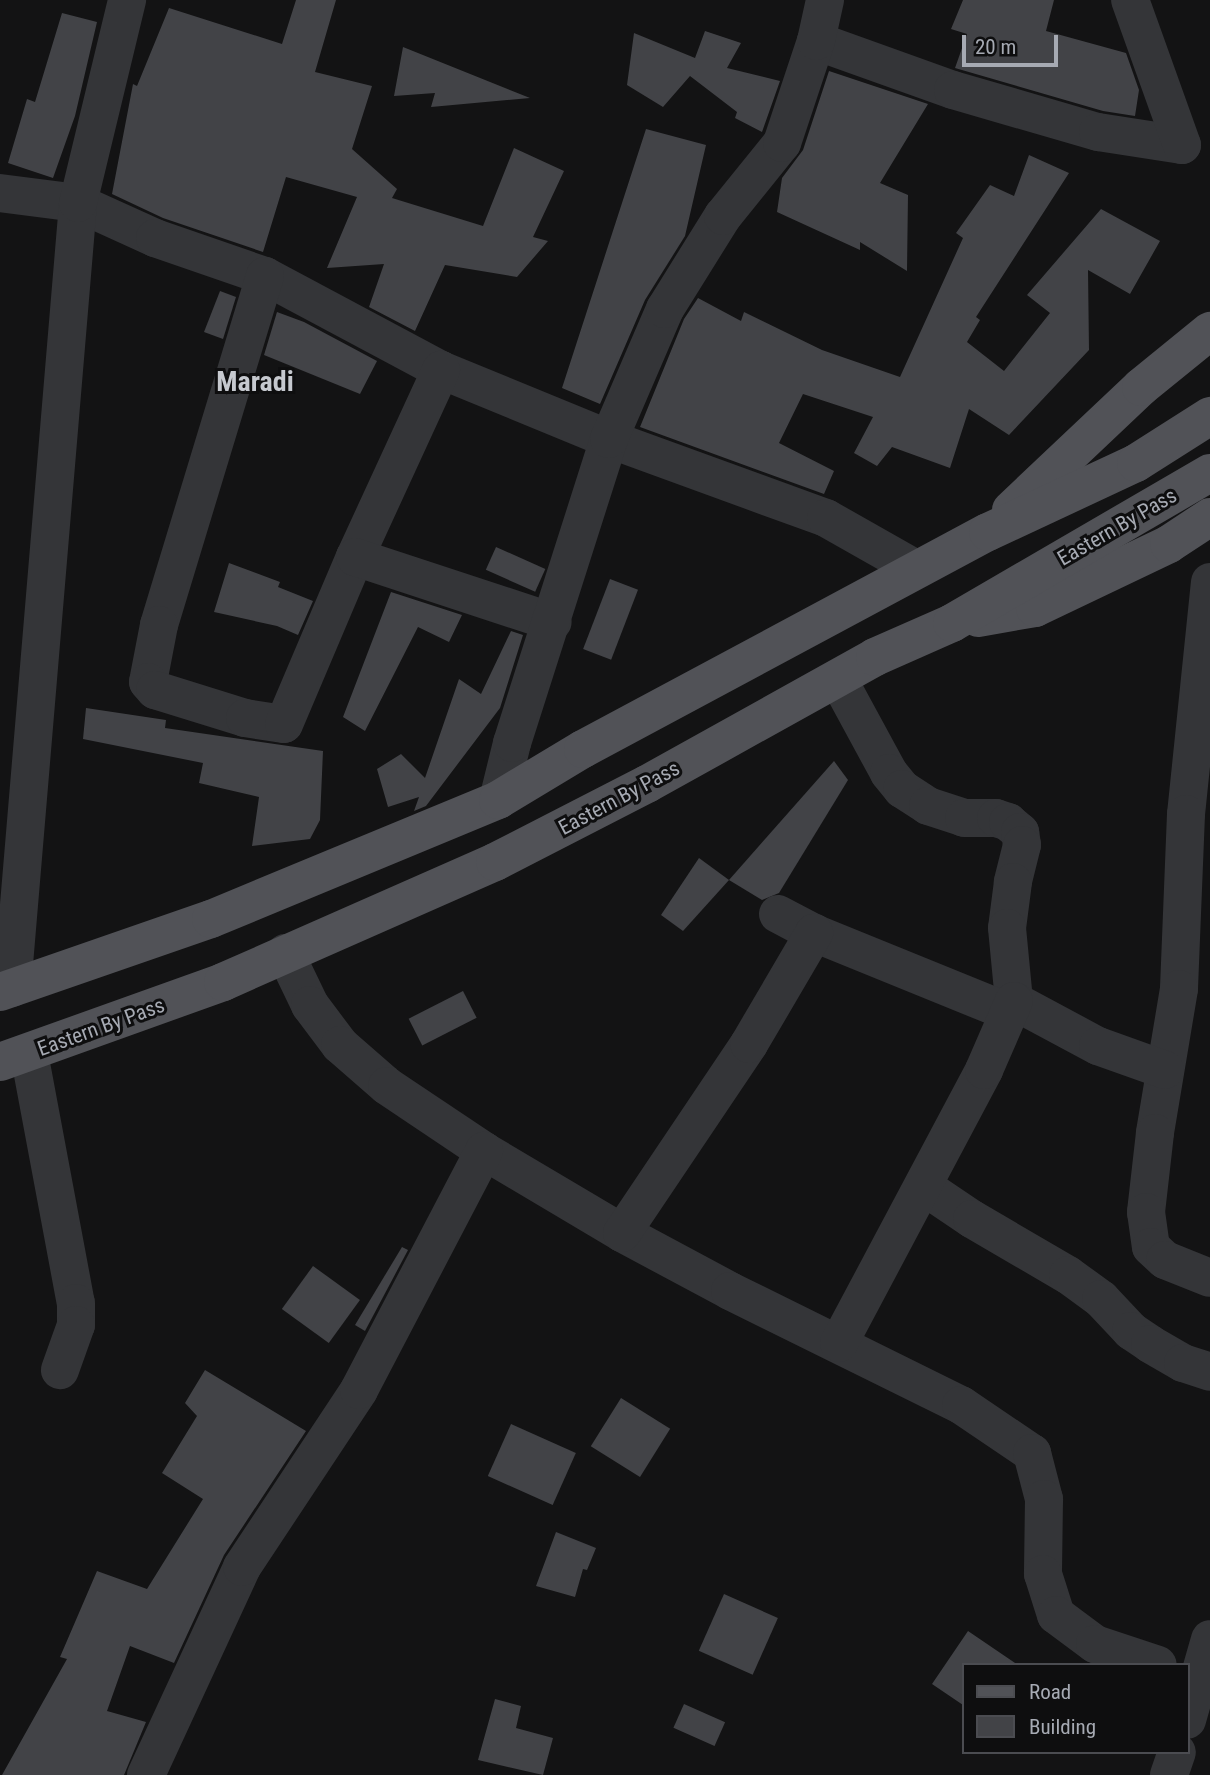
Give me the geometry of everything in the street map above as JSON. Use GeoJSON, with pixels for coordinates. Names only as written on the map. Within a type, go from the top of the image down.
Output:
{"type":"FeatureCollection","features":[{"type":"Feature","properties":{"kind":"main road"},"geometry":{"type":"LineString","coordinates":[[988,531],[1142,387],[1210,331]]}},
{"type":"Feature","properties":{"kind":"main road"},"geometry":{"type":"LineString","coordinates":[[6,990],[211,919],[498,800],[583,749],[916,569],[988,531],[1136,463],[1210,415]]}},
{"type":"Feature","properties":{"kind":"main road","name":"Eastern By Pass"},"geometry":{"type":"LineString","coordinates":[[14,1057],[223,982],[495,862],[647,784],[875,657],[952,623],[1210,472]]}},
{"type":"Feature","properties":{"kind":"main road"},"geometry":{"type":"LineString","coordinates":[[952,623],[1035,608],[1169,544],[1210,517]]}},
{"type":"Feature","properties":{"kind":"street"},"geometry":{"type":"LineString","coordinates":[[6,990],[78,203],[127,0]]}},
{"type":"Feature","properties":{"kind":"street"},"geometry":{"type":"LineString","coordinates":[[498,800],[512,743],[553,622],[609,439],[665,309],[723,216],[782,143],[816,41],[825,0]]}},
{"type":"Feature","properties":{"kind":"street"},"geometry":{"type":"LineString","coordinates":[[816,41],[953,90],[1085,128],[1182,145],[1130,0]]}},
{"type":"Feature","properties":{"kind":"street"},"geometry":{"type":"LineString","coordinates":[[0,193],[78,203],[155,237],[265,276],[441,370],[609,439],[826,518],[916,569]]}},
{"type":"Feature","properties":{"kind":"street"},"geometry":{"type":"LineString","coordinates":[[265,276],[159,625],[148,682],[155,690],[170,697],[245,718],[285,724],[355,557],[441,370]]}},
{"type":"Feature","properties":{"kind":"street"},"geometry":{"type":"LineString","coordinates":[[1169,544],[1210,573]]}},
{"type":"Feature","properties":{"kind":"street"},"geometry":{"type":"LineString","coordinates":[[355,557],[553,622]]}},
{"type":"Feature","properties":{"kind":"street"},"geometry":{"type":"LineString","coordinates":[[1210,582],[1186,814],[1179,989],[1155,1133],[1146,1227],[1151,1247],[1165,1260],[1210,1278]]}},
{"type":"Feature","properties":{"kind":"street"},"geometry":{"type":"LineString","coordinates":[[838,679],[889,773],[902,789],[928,806],[964,818],[996,818],[1008,822],[1020,832],[1023,845],[1013,881],[1007,928],[1011,1007],[984,1070],[839,1343]]}},
{"type":"Feature","properties":{"kind":"street"},"geometry":{"type":"LineString","coordinates":[[778,914],[814,933],[1011,1007],[1098,1046],[1165,1070]]}},
{"type":"Feature","properties":{"kind":"street"},"geometry":{"type":"LineString","coordinates":[[622,1233],[749,1044],[814,933]]}},
{"type":"Feature","properties":{"kind":"street"},"geometry":{"type":"LineString","coordinates":[[285,953],[310,1005],[341,1045],[387,1086],[484,1151],[622,1233],[730,1291],[961,1405],[1032,1452],[1044,1499],[1044,1574],[1056,1615],[1095,1644],[1152,1663]]}},
{"type":"Feature","properties":{"kind":"street"},"geometry":{"type":"LineString","coordinates":[[14,1057],[76,1303],[76,1325],[60,1370]]}},
{"type":"Feature","properties":{"kind":"street"},"geometry":{"type":"LineString","coordinates":[[146,1775],[242,1567],[359,1390],[484,1151]]}},
{"type":"Feature","properties":{"kind":"street"},"geometry":{"type":"LineString","coordinates":[[923,1186],[972,1219],[1068,1275],[1101,1299],[1130,1331],[1150,1344],[1183,1363],[1210,1371]]}},
{"type":"Feature","properties":{"kind":"street"},"geometry":{"type":"LineString","coordinates":[[1189,1713],[1210,1639]]}},
{"type":"Feature","properties":{"kind":"street"},"geometry":{"type":"LineString","coordinates":[[1169,1775],[1176,1754]]}},
{"type":"Feature","properties":{"kind":"building"},"geometry":{"type":"Polygon","coordinates":[[[296,0],[336,0],[315,72],[372,86],[352,149],[397,189],[392,198],[483,226],[514,148],[564,171],[533,237],[548,241],[517,277],[445,265],[415,331],[369,307],[384,264],[327,268],[357,197],[286,177],[263,252],[163,218],[112,194],[133,84],[137,86],[169,8],[282,44],[296,0]]]}},
{"type":"Feature","properties":{"kind":"building"},"geometry":{"type":"Polygon","coordinates":[[[963,0],[1054,0],[1046,31],[1126,53],[1139,90],[1135,116],[1103,111],[955,68],[967,34],[951,29],[963,0]]]}},
{"type":"Feature","properties":{"kind":"building"},"geometry":{"type":"Polygon","coordinates":[[[62,13],[97,22],[75,116],[53,178],[8,163],[27,99],[35,102],[62,13]]]}},
{"type":"Feature","properties":{"kind":"building"},"geometry":{"type":"Polygon","coordinates":[[[705,31],[741,43],[727,68],[780,81],[762,132],[735,118],[737,112],[690,76],[663,107],[627,85],[634,33],[695,58],[705,31]]]}},
{"type":"Feature","properties":{"kind":"building"},"geometry":{"type":"Polygon","coordinates":[[[403,47],[530,98],[431,107],[435,93],[394,96],[403,47]]]}},
{"type":"Feature","properties":{"kind":"building"},"geometry":{"type":"Polygon","coordinates":[[[829,71],[928,104],[880,183],[908,195],[907,271],[860,242],[860,250],[777,212],[782,178],[803,150],[829,71]]]}},
{"type":"Feature","properties":{"kind":"building"},"geometry":{"type":"Polygon","coordinates":[[[646,129],[706,145],[685,236],[645,300],[600,404],[562,388],[646,129]]]}},
{"type":"Feature","properties":{"kind":"building"},"geometry":{"type":"Polygon","coordinates":[[[1029,155],[1069,173],[976,317],[980,320],[967,342],[1004,371],[1050,313],[1027,295],[1101,209],[1160,241],[1130,294],[1088,270],[1089,350],[1009,435],[969,409],[950,468],[892,447],[877,466],[854,453],[873,417],[803,394],[779,443],[834,471],[824,494],[640,427],[684,319],[698,298],[741,321],[744,312],[822,350],[900,377],[963,238],[956,233],[990,185],[1014,196],[1029,155]]]}},
{"type":"Feature","properties":{"kind":"building"},"geometry":{"type":"Polygon","coordinates":[[[220,291],[236,297],[223,339],[204,332],[220,291]]]}},
{"type":"Feature","properties":{"kind":"building"},"geometry":{"type":"Polygon","coordinates":[[[277,312],[304,322],[377,361],[360,394],[264,355],[277,312]]]}},
{"type":"Feature","properties":{"kind":"building"},"geometry":{"type":"Polygon","coordinates":[[[496,547],[545,569],[535,592],[486,570],[496,547]]]}},
{"type":"Feature","properties":{"kind":"building"},"geometry":{"type":"Polygon","coordinates":[[[229,563],[280,582],[278,587],[313,601],[298,635],[277,626],[214,612],[229,563]]]}},
{"type":"Feature","properties":{"kind":"building"},"geometry":{"type":"Polygon","coordinates":[[[610,579],[638,590],[611,660],[583,649],[610,579]]]}},
{"type":"Feature","properties":{"kind":"building"},"geometry":{"type":"Polygon","coordinates":[[[391,592],[462,615],[449,642],[418,627],[365,731],[343,717],[391,592]]]}},
{"type":"Feature","properties":{"kind":"building"},"geometry":{"type":"Polygon","coordinates":[[[511,631],[523,635],[500,708],[426,806],[414,811],[419,797],[388,807],[377,769],[401,754],[425,778],[459,679],[481,694],[511,631]]]}},
{"type":"Feature","properties":{"kind":"building"},"geometry":{"type":"Polygon","coordinates":[[[86,708],[166,720],[165,728],[323,751],[320,820],[310,839],[252,846],[259,797],[199,783],[203,763],[83,739],[86,708]]]}},
{"type":"Feature","properties":{"kind":"building"},"geometry":{"type":"Polygon","coordinates":[[[834,761],[848,780],[779,893],[762,900],[729,880],[834,761]]]}},
{"type":"Feature","properties":{"kind":"building"},"geometry":{"type":"Polygon","coordinates":[[[699,858],[729,880],[683,931],[661,915],[699,858]]]}},
{"type":"Feature","properties":{"kind":"building"},"geometry":{"type":"Polygon","coordinates":[[[463,991],[477,1018],[422,1045],[409,1019],[463,991]]]}},
{"type":"Feature","properties":{"kind":"building"},"geometry":{"type":"Polygon","coordinates":[[[402,1247],[408,1250],[365,1331],[355,1325],[402,1247]]]}},
{"type":"Feature","properties":{"kind":"building"},"geometry":{"type":"Polygon","coordinates":[[[313,1266],[360,1300],[329,1343],[282,1309],[313,1266]]]}},
{"type":"Feature","properties":{"kind":"building"},"geometry":{"type":"Polygon","coordinates":[[[205,1370],[306,1431],[224,1555],[174,1663],[130,1646],[107,1711],[146,1722],[124,1775],[2,1775],[67,1659],[60,1657],[97,1571],[147,1589],[203,1499],[162,1473],[197,1416],[185,1403],[205,1370]]]}},
{"type":"Feature","properties":{"kind":"building"},"geometry":{"type":"Polygon","coordinates":[[[621,1398],[670,1429],[640,1477],[591,1446],[621,1398]]]}},
{"type":"Feature","properties":{"kind":"building"},"geometry":{"type":"Polygon","coordinates":[[[511,1424],[576,1453],[553,1505],[488,1476],[511,1424]]]}},
{"type":"Feature","properties":{"kind":"building"},"geometry":{"type":"Polygon","coordinates":[[[556,1532],[596,1548],[587,1570],[583,1569],[575,1597],[536,1586],[556,1532]]]}},
{"type":"Feature","properties":{"kind":"building"},"geometry":{"type":"Polygon","coordinates":[[[724,1594],[778,1618],[753,1675],[699,1651],[724,1594]]]}},
{"type":"Feature","properties":{"kind":"building"},"geometry":{"type":"Polygon","coordinates":[[[968,1631],[1015,1663],[962,1663],[962,1704],[932,1684],[968,1631]]]}},
{"type":"Feature","properties":{"kind":"building"},"geometry":{"type":"Polygon","coordinates":[[[495,1699],[521,1706],[516,1728],[553,1738],[543,1775],[478,1760],[495,1699]]]}},
{"type":"Feature","properties":{"kind":"building"},"geometry":{"type":"Polygon","coordinates":[[[684,1704],[725,1722],[715,1746],[673,1728],[684,1704]]]}},
{"type":"Feature","properties":{"kind":"district","name":"Maradi"},"geometry":{"type":"Point","coordinates":[255,382]}}]}
